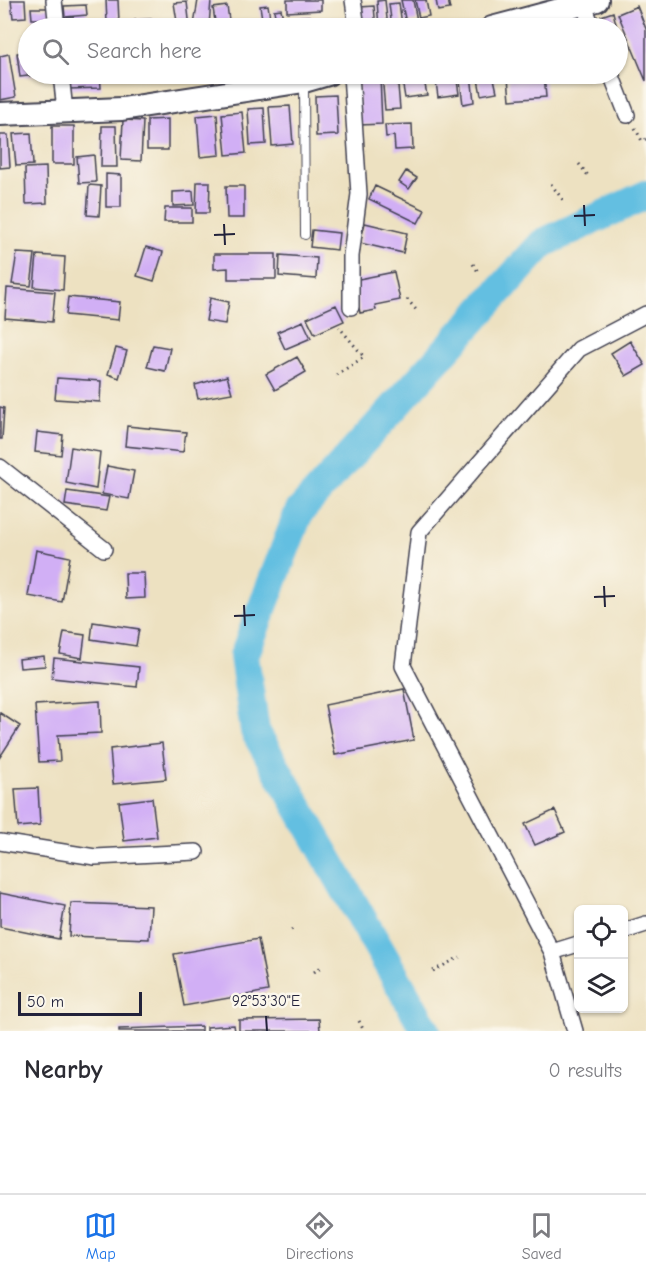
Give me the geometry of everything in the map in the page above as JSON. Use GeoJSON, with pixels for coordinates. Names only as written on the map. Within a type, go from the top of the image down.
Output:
{"type":"FeatureCollection","features":[{"type":"Feature","properties":{"kind":"main road"},"geometry":{"type":"LineString","coordinates":[[530,18],[590,2]]}},
{"type":"Feature","properties":{"kind":"main road"},"geometry":{"type":"LineString","coordinates":[[0,114],[122,109],[284,84]]}},
{"type":"Feature","properties":{"kind":"street"},"geometry":{"type":"LineString","coordinates":[[54,0],[56,18]]}},
{"type":"Feature","properties":{"kind":"street"},"geometry":{"type":"LineString","coordinates":[[353,0],[356,18]]}},
{"type":"Feature","properties":{"kind":"street"},"geometry":{"type":"LineString","coordinates":[[590,2],[592,18]]}},
{"type":"Feature","properties":{"kind":"street"},"geometry":{"type":"LineString","coordinates":[[62,84],[65,111]]}},
{"type":"Feature","properties":{"kind":"street"},"geometry":{"type":"LineString","coordinates":[[351,306],[351,256],[359,194],[352,84]]}},
{"type":"Feature","properties":{"kind":"street"},"geometry":{"type":"LineString","coordinates":[[615,84],[627,115]]}},
{"type":"Feature","properties":{"kind":"street"},"geometry":{"type":"LineString","coordinates":[[575,1031],[552,952],[403,666],[419,532],[579,349],[646,314]]}},
{"type":"Feature","properties":{"kind":"street"},"geometry":{"type":"LineString","coordinates":[[0,467],[104,549]]}},
{"type":"Feature","properties":{"kind":"street"},"geometry":{"type":"LineString","coordinates":[[0,842],[95,857],[196,852]]}},
{"type":"Feature","properties":{"kind":"street"},"geometry":{"type":"LineString","coordinates":[[628,930],[646,924]]}},
{"type":"Feature","properties":{"kind":"street"},"geometry":{"type":"LineString","coordinates":[[552,952],[574,945]]}},
{"type":"Feature","properties":{"kind":"lane"},"geometry":{"type":"LineString","coordinates":[[304,84],[305,235]]}},
{"type":"Feature","properties":{"kind":"path"},"geometry":{"type":"LineString","coordinates":[[579,164],[590,178]]}},
{"type":"Feature","properties":{"kind":"path"},"geometry":{"type":"LineString","coordinates":[[551,184],[563,200]]}},
{"type":"Feature","properties":{"kind":"path"},"geometry":{"type":"LineString","coordinates":[[473,264],[479,273]]}},
{"type":"Feature","properties":{"kind":"path"},"geometry":{"type":"LineString","coordinates":[[407,299],[418,312]]}},
{"type":"Feature","properties":{"kind":"path"},"geometry":{"type":"LineString","coordinates":[[336,375],[363,357],[339,327]]}},
{"type":"Feature","properties":{"kind":"path"},"geometry":{"type":"LineString","coordinates":[[291,930],[296,927]]}},
{"type":"Feature","properties":{"kind":"path"},"geometry":{"type":"LineString","coordinates":[[433,970],[460,957]]}},
{"type":"Feature","properties":{"kind":"path"},"geometry":{"type":"LineString","coordinates":[[314,972],[321,967]]}},
{"type":"Feature","properties":{"kind":"path"},"geometry":{"type":"LineString","coordinates":[[359,1021],[364,1031]]}},
{"type":"Feature","properties":{"kind":"building"},"geometry":{"type":"Polygon","coordinates":[[[11,0],[25,0],[26,17],[13,18],[11,0]]]}},
{"type":"Feature","properties":{"kind":"building"},"geometry":{"type":"Polygon","coordinates":[[[106,0],[118,0],[119,18],[107,18],[106,0]]]}},
{"type":"Feature","properties":{"kind":"building"},"geometry":{"type":"Polygon","coordinates":[[[198,0],[211,0],[210,18],[195,18],[198,0]]]}},
{"type":"Feature","properties":{"kind":"building"},"geometry":{"type":"Polygon","coordinates":[[[287,0],[321,0],[321,10],[287,12],[287,0]]]}},
{"type":"Feature","properties":{"kind":"building"},"geometry":{"type":"Polygon","coordinates":[[[385,0],[387,18],[378,18],[377,1],[385,0]]]}},
{"type":"Feature","properties":{"kind":"building"},"geometry":{"type":"Polygon","coordinates":[[[401,0],[413,0],[416,18],[405,18],[401,0]]]}},
{"type":"Feature","properties":{"kind":"building"},"geometry":{"type":"Polygon","coordinates":[[[415,0],[426,0],[429,16],[419,18],[415,0]]]}},
{"type":"Feature","properties":{"kind":"building"},"geometry":{"type":"Polygon","coordinates":[[[436,0],[448,0],[450,9],[438,11],[436,0]]]}},
{"type":"Feature","properties":{"kind":"building"},"geometry":{"type":"Polygon","coordinates":[[[187,2],[189,18],[176,18],[174,3],[187,2]]]}},
{"type":"Feature","properties":{"kind":"building"},"geometry":{"type":"Polygon","coordinates":[[[399,3],[401,18],[391,18],[389,4],[399,3]]]}},
{"type":"Feature","properties":{"kind":"building"},"geometry":{"type":"Polygon","coordinates":[[[86,5],[87,15],[65,17],[64,6],[86,5]]]}},
{"type":"Feature","properties":{"kind":"building"},"geometry":{"type":"Polygon","coordinates":[[[268,5],[270,18],[262,18],[260,6],[268,5]]]}},
{"type":"Feature","properties":{"kind":"building"},"geometry":{"type":"Polygon","coordinates":[[[227,6],[229,18],[214,18],[213,8],[227,6]]]}},
{"type":"Feature","properties":{"kind":"building"},"geometry":{"type":"Polygon","coordinates":[[[374,6],[375,18],[361,18],[360,7],[374,6]]]}},
{"type":"Feature","properties":{"kind":"building"},"geometry":{"type":"Polygon","coordinates":[[[637,6],[646,29],[646,81],[628,38],[628,18],[620,18],[618,14],[637,6]]]}},
{"type":"Feature","properties":{"kind":"building"},"geometry":{"type":"Polygon","coordinates":[[[31,8],[50,8],[50,18],[32,18],[31,8]]]}},
{"type":"Feature","properties":{"kind":"building"},"geometry":{"type":"Polygon","coordinates":[[[281,9],[283,18],[275,18],[274,10],[281,9]]]}},
{"type":"Feature","properties":{"kind":"building"},"geometry":{"type":"Polygon","coordinates":[[[613,12],[614,18],[602,18],[601,16],[613,12]]]}},
{"type":"Feature","properties":{"kind":"building"},"geometry":{"type":"Polygon","coordinates":[[[9,54],[16,97],[0,100],[0,56],[9,54]]]}},
{"type":"Feature","properties":{"kind":"building"},"geometry":{"type":"Polygon","coordinates":[[[68,84],[101,84],[101,88],[68,89],[68,84]]]}},
{"type":"Feature","properties":{"kind":"building"},"geometry":{"type":"Polygon","coordinates":[[[358,84],[380,84],[382,124],[360,125],[358,84]]]}},
{"type":"Feature","properties":{"kind":"building"},"geometry":{"type":"Polygon","coordinates":[[[383,84],[398,84],[400,109],[385,110],[383,84]]]}},
{"type":"Feature","properties":{"kind":"building"},"geometry":{"type":"Polygon","coordinates":[[[403,84],[425,84],[427,95],[405,98],[403,84]]]}},
{"type":"Feature","properties":{"kind":"building"},"geometry":{"type":"Polygon","coordinates":[[[436,84],[458,84],[459,94],[438,97],[436,84]]]}},
{"type":"Feature","properties":{"kind":"building"},"geometry":{"type":"Polygon","coordinates":[[[460,84],[472,84],[474,102],[463,104],[460,84]]]}},
{"type":"Feature","properties":{"kind":"building"},"geometry":{"type":"Polygon","coordinates":[[[479,84],[495,84],[497,92],[481,95],[479,84]]]}},
{"type":"Feature","properties":{"kind":"building"},"geometry":{"type":"Polygon","coordinates":[[[509,84],[545,84],[546,97],[510,100],[509,84]]]}},
{"type":"Feature","properties":{"kind":"building"},"geometry":{"type":"Polygon","coordinates":[[[336,95],[338,135],[316,136],[315,96],[336,95]]]}},
{"type":"Feature","properties":{"kind":"building"},"geometry":{"type":"Polygon","coordinates":[[[290,106],[293,144],[272,146],[269,107],[290,106]]]}},
{"type":"Feature","properties":{"kind":"building"},"geometry":{"type":"Polygon","coordinates":[[[264,108],[266,144],[250,145],[248,109],[264,108]]]}},
{"type":"Feature","properties":{"kind":"building"},"geometry":{"type":"Polygon","coordinates":[[[242,112],[246,153],[226,155],[222,114],[242,112]]]}},
{"type":"Feature","properties":{"kind":"building"},"geometry":{"type":"Polygon","coordinates":[[[217,114],[220,155],[200,157],[197,116],[217,114]]]}},
{"type":"Feature","properties":{"kind":"building"},"geometry":{"type":"Polygon","coordinates":[[[168,119],[168,150],[147,150],[147,120],[168,119]]]}},
{"type":"Feature","properties":{"kind":"building"},"geometry":{"type":"Polygon","coordinates":[[[123,120],[143,121],[141,161],[121,160],[123,120]]]}},
{"type":"Feature","properties":{"kind":"building"},"geometry":{"type":"Polygon","coordinates":[[[412,124],[413,149],[395,150],[394,136],[386,137],[385,125],[412,124]]]}},
{"type":"Feature","properties":{"kind":"building"},"geometry":{"type":"Polygon","coordinates":[[[52,126],[74,126],[74,164],[52,164],[52,126]]]}},
{"type":"Feature","properties":{"kind":"building"},"geometry":{"type":"Polygon","coordinates":[[[102,126],[116,126],[117,167],[101,167],[102,126]]]}},
{"type":"Feature","properties":{"kind":"building"},"geometry":{"type":"Polygon","coordinates":[[[31,133],[33,165],[16,166],[13,134],[31,133]]]}},
{"type":"Feature","properties":{"kind":"building"},"geometry":{"type":"Polygon","coordinates":[[[0,135],[8,135],[10,167],[0,168],[0,135]]]}},
{"type":"Feature","properties":{"kind":"building"},"geometry":{"type":"Polygon","coordinates":[[[94,155],[96,182],[79,183],[77,157],[94,155]]]}},
{"type":"Feature","properties":{"kind":"building"},"geometry":{"type":"Polygon","coordinates":[[[46,167],[47,203],[26,204],[25,168],[46,167]]]}},
{"type":"Feature","properties":{"kind":"building"},"geometry":{"type":"Polygon","coordinates":[[[406,171],[417,178],[409,189],[399,182],[406,171]]]}},
{"type":"Feature","properties":{"kind":"building"},"geometry":{"type":"Polygon","coordinates":[[[106,174],[121,175],[121,207],[106,207],[106,174]]]}},
{"type":"Feature","properties":{"kind":"building"},"geometry":{"type":"Polygon","coordinates":[[[197,182],[210,182],[209,213],[196,213],[197,182]]]}},
{"type":"Feature","properties":{"kind":"building"},"geometry":{"type":"Polygon","coordinates":[[[89,185],[101,186],[99,216],[87,215],[89,185]]]}},
{"type":"Feature","properties":{"kind":"building"},"geometry":{"type":"Polygon","coordinates":[[[226,186],[244,186],[244,218],[227,218],[226,186]]]}},
{"type":"Feature","properties":{"kind":"building"},"geometry":{"type":"Polygon","coordinates":[[[375,186],[425,210],[418,223],[369,199],[375,186]]]}},
{"type":"Feature","properties":{"kind":"building"},"geometry":{"type":"Polygon","coordinates":[[[193,191],[194,205],[173,206],[173,192],[193,191]]]}},
{"type":"Feature","properties":{"kind":"building"},"geometry":{"type":"Polygon","coordinates":[[[165,208],[192,208],[192,222],[164,222],[165,208]]]}},
{"type":"Feature","properties":{"kind":"building"},"geometry":{"type":"Polygon","coordinates":[[[365,223],[407,233],[403,253],[360,243],[365,223]]]}},
{"type":"Feature","properties":{"kind":"building"},"geometry":{"type":"Polygon","coordinates":[[[312,230],[339,233],[337,250],[310,247],[312,230]]]}},
{"type":"Feature","properties":{"kind":"building"},"geometry":{"type":"Polygon","coordinates":[[[146,247],[163,252],[154,281],[137,276],[146,247]]]}},
{"type":"Feature","properties":{"kind":"building"},"geometry":{"type":"Polygon","coordinates":[[[17,253],[35,254],[31,286],[12,284],[17,253]]]}},
{"type":"Feature","properties":{"kind":"building"},"geometry":{"type":"Polygon","coordinates":[[[214,254],[276,254],[276,279],[228,279],[228,268],[214,269],[214,254]]]}},
{"type":"Feature","properties":{"kind":"building"},"geometry":{"type":"Polygon","coordinates":[[[37,255],[65,257],[63,290],[34,287],[37,255]]]}},
{"type":"Feature","properties":{"kind":"building"},"geometry":{"type":"Polygon","coordinates":[[[280,255],[317,258],[316,279],[279,276],[280,255]]]}},
{"type":"Feature","properties":{"kind":"building"},"geometry":{"type":"Polygon","coordinates":[[[394,272],[400,300],[375,305],[376,310],[360,313],[354,280],[394,272]]]}},
{"type":"Feature","properties":{"kind":"building"},"geometry":{"type":"Polygon","coordinates":[[[7,288],[55,292],[52,322],[5,318],[7,288]]]}},
{"type":"Feature","properties":{"kind":"building"},"geometry":{"type":"Polygon","coordinates":[[[68,297],[120,302],[118,320],[66,315],[68,297]]]}},
{"type":"Feature","properties":{"kind":"building"},"geometry":{"type":"Polygon","coordinates":[[[210,298],[229,302],[225,324],[206,321],[210,298]]]}},
{"type":"Feature","properties":{"kind":"building"},"geometry":{"type":"Polygon","coordinates":[[[336,305],[344,321],[315,334],[307,318],[336,305]]]}},
{"type":"Feature","properties":{"kind":"building"},"geometry":{"type":"Polygon","coordinates":[[[303,321],[311,338],[285,349],[277,332],[303,321]]]}},
{"type":"Feature","properties":{"kind":"building"},"geometry":{"type":"Polygon","coordinates":[[[630,341],[645,365],[626,376],[611,353],[630,341]]]}},
{"type":"Feature","properties":{"kind":"building"},"geometry":{"type":"Polygon","coordinates":[[[153,345],[170,348],[165,371],[147,367],[153,345]]]}},
{"type":"Feature","properties":{"kind":"building"},"geometry":{"type":"Polygon","coordinates":[[[116,348],[127,351],[119,378],[108,374],[116,348]]]}},
{"type":"Feature","properties":{"kind":"building"},"geometry":{"type":"Polygon","coordinates":[[[297,357],[306,372],[275,390],[266,374],[297,357]]]}},
{"type":"Feature","properties":{"kind":"building"},"geometry":{"type":"Polygon","coordinates":[[[227,376],[232,393],[198,399],[195,385],[227,376]]]}},
{"type":"Feature","properties":{"kind":"building"},"geometry":{"type":"Polygon","coordinates":[[[57,378],[101,381],[100,402],[55,399],[57,378]]]}},
{"type":"Feature","properties":{"kind":"building"},"geometry":{"type":"Polygon","coordinates":[[[0,407],[4,408],[2,439],[0,439],[0,407]]]}},
{"type":"Feature","properties":{"kind":"building"},"geometry":{"type":"Polygon","coordinates":[[[127,426],[186,432],[183,452],[125,446],[127,426]]]}},
{"type":"Feature","properties":{"kind":"building"},"geometry":{"type":"Polygon","coordinates":[[[37,432],[63,435],[61,455],[35,452],[37,432]]]}},
{"type":"Feature","properties":{"kind":"building"},"geometry":{"type":"Polygon","coordinates":[[[71,447],[100,452],[96,489],[66,483],[71,447]]]}},
{"type":"Feature","properties":{"kind":"building"},"geometry":{"type":"Polygon","coordinates":[[[107,466],[134,471],[129,499],[102,494],[107,466]]]}},
{"type":"Feature","properties":{"kind":"building"},"geometry":{"type":"Polygon","coordinates":[[[67,491],[109,497],[106,511],[65,505],[67,491]]]}},
{"type":"Feature","properties":{"kind":"building"},"geometry":{"type":"Polygon","coordinates":[[[36,550],[70,557],[62,602],[28,596],[36,550]]]}},
{"type":"Feature","properties":{"kind":"building"},"geometry":{"type":"Polygon","coordinates":[[[125,573],[144,573],[145,598],[126,599],[125,573]]]}},
{"type":"Feature","properties":{"kind":"building"},"geometry":{"type":"Polygon","coordinates":[[[93,622],[139,629],[136,646],[91,639],[93,622]]]}},
{"type":"Feature","properties":{"kind":"building"},"geometry":{"type":"Polygon","coordinates":[[[64,632],[85,635],[82,658],[60,654],[64,632]]]}},
{"type":"Feature","properties":{"kind":"building"},"geometry":{"type":"Polygon","coordinates":[[[44,656],[45,666],[20,668],[19,659],[44,656]]]}},
{"type":"Feature","properties":{"kind":"building"},"geometry":{"type":"Polygon","coordinates":[[[54,658],[139,667],[137,687],[52,678],[54,658]]]}},
{"type":"Feature","properties":{"kind":"building"},"geometry":{"type":"Polygon","coordinates":[[[404,689],[414,740],[335,755],[325,705],[404,689]]]}},
{"type":"Feature","properties":{"kind":"building"},"geometry":{"type":"Polygon","coordinates":[[[100,701],[101,733],[58,735],[60,761],[39,762],[35,705],[100,701]]]}},
{"type":"Feature","properties":{"kind":"building"},"geometry":{"type":"Polygon","coordinates":[[[0,713],[20,726],[0,757],[0,713]]]}},
{"type":"Feature","properties":{"kind":"building"},"geometry":{"type":"Polygon","coordinates":[[[162,743],[166,779],[113,784],[110,749],[162,743]]]}},
{"type":"Feature","properties":{"kind":"building"},"geometry":{"type":"Polygon","coordinates":[[[38,788],[40,825],[18,827],[15,789],[38,788]]]}},
{"type":"Feature","properties":{"kind":"building"},"geometry":{"type":"Polygon","coordinates":[[[152,798],[157,837],[124,841],[119,802],[152,798]]]}},
{"type":"Feature","properties":{"kind":"building"},"geometry":{"type":"Polygon","coordinates":[[[555,810],[565,832],[535,845],[525,824],[555,810]]]}},
{"type":"Feature","properties":{"kind":"building"},"geometry":{"type":"Polygon","coordinates":[[[0,893],[65,906],[59,939],[0,927],[0,893]]]}},
{"type":"Feature","properties":{"kind":"building"},"geometry":{"type":"Polygon","coordinates":[[[71,903],[151,906],[149,939],[69,936],[71,903]]]}},
{"type":"Feature","properties":{"kind":"building"},"geometry":{"type":"Polygon","coordinates":[[[258,939],[268,991],[184,1006],[174,954],[258,939]]]}},
{"type":"Feature","properties":{"kind":"building"},"geometry":{"type":"Polygon","coordinates":[[[319,1019],[320,1031],[239,1031],[239,1020],[319,1019]]]}},
{"type":"Feature","properties":{"kind":"building"},"geometry":{"type":"Polygon","coordinates":[[[234,1025],[235,1031],[207,1031],[207,1027],[234,1025]]]}},
{"type":"Feature","properties":{"kind":"building"},"geometry":{"type":"Polygon","coordinates":[[[201,1026],[201,1031],[119,1031],[119,1029],[201,1026]]]}},
{"type":"Feature","properties":{"kind":"waterway"},"geometry":{"type":"LineString","coordinates":[[426,1031],[255,731],[244,656],[299,512],[543,243],[646,195]]}}]}
